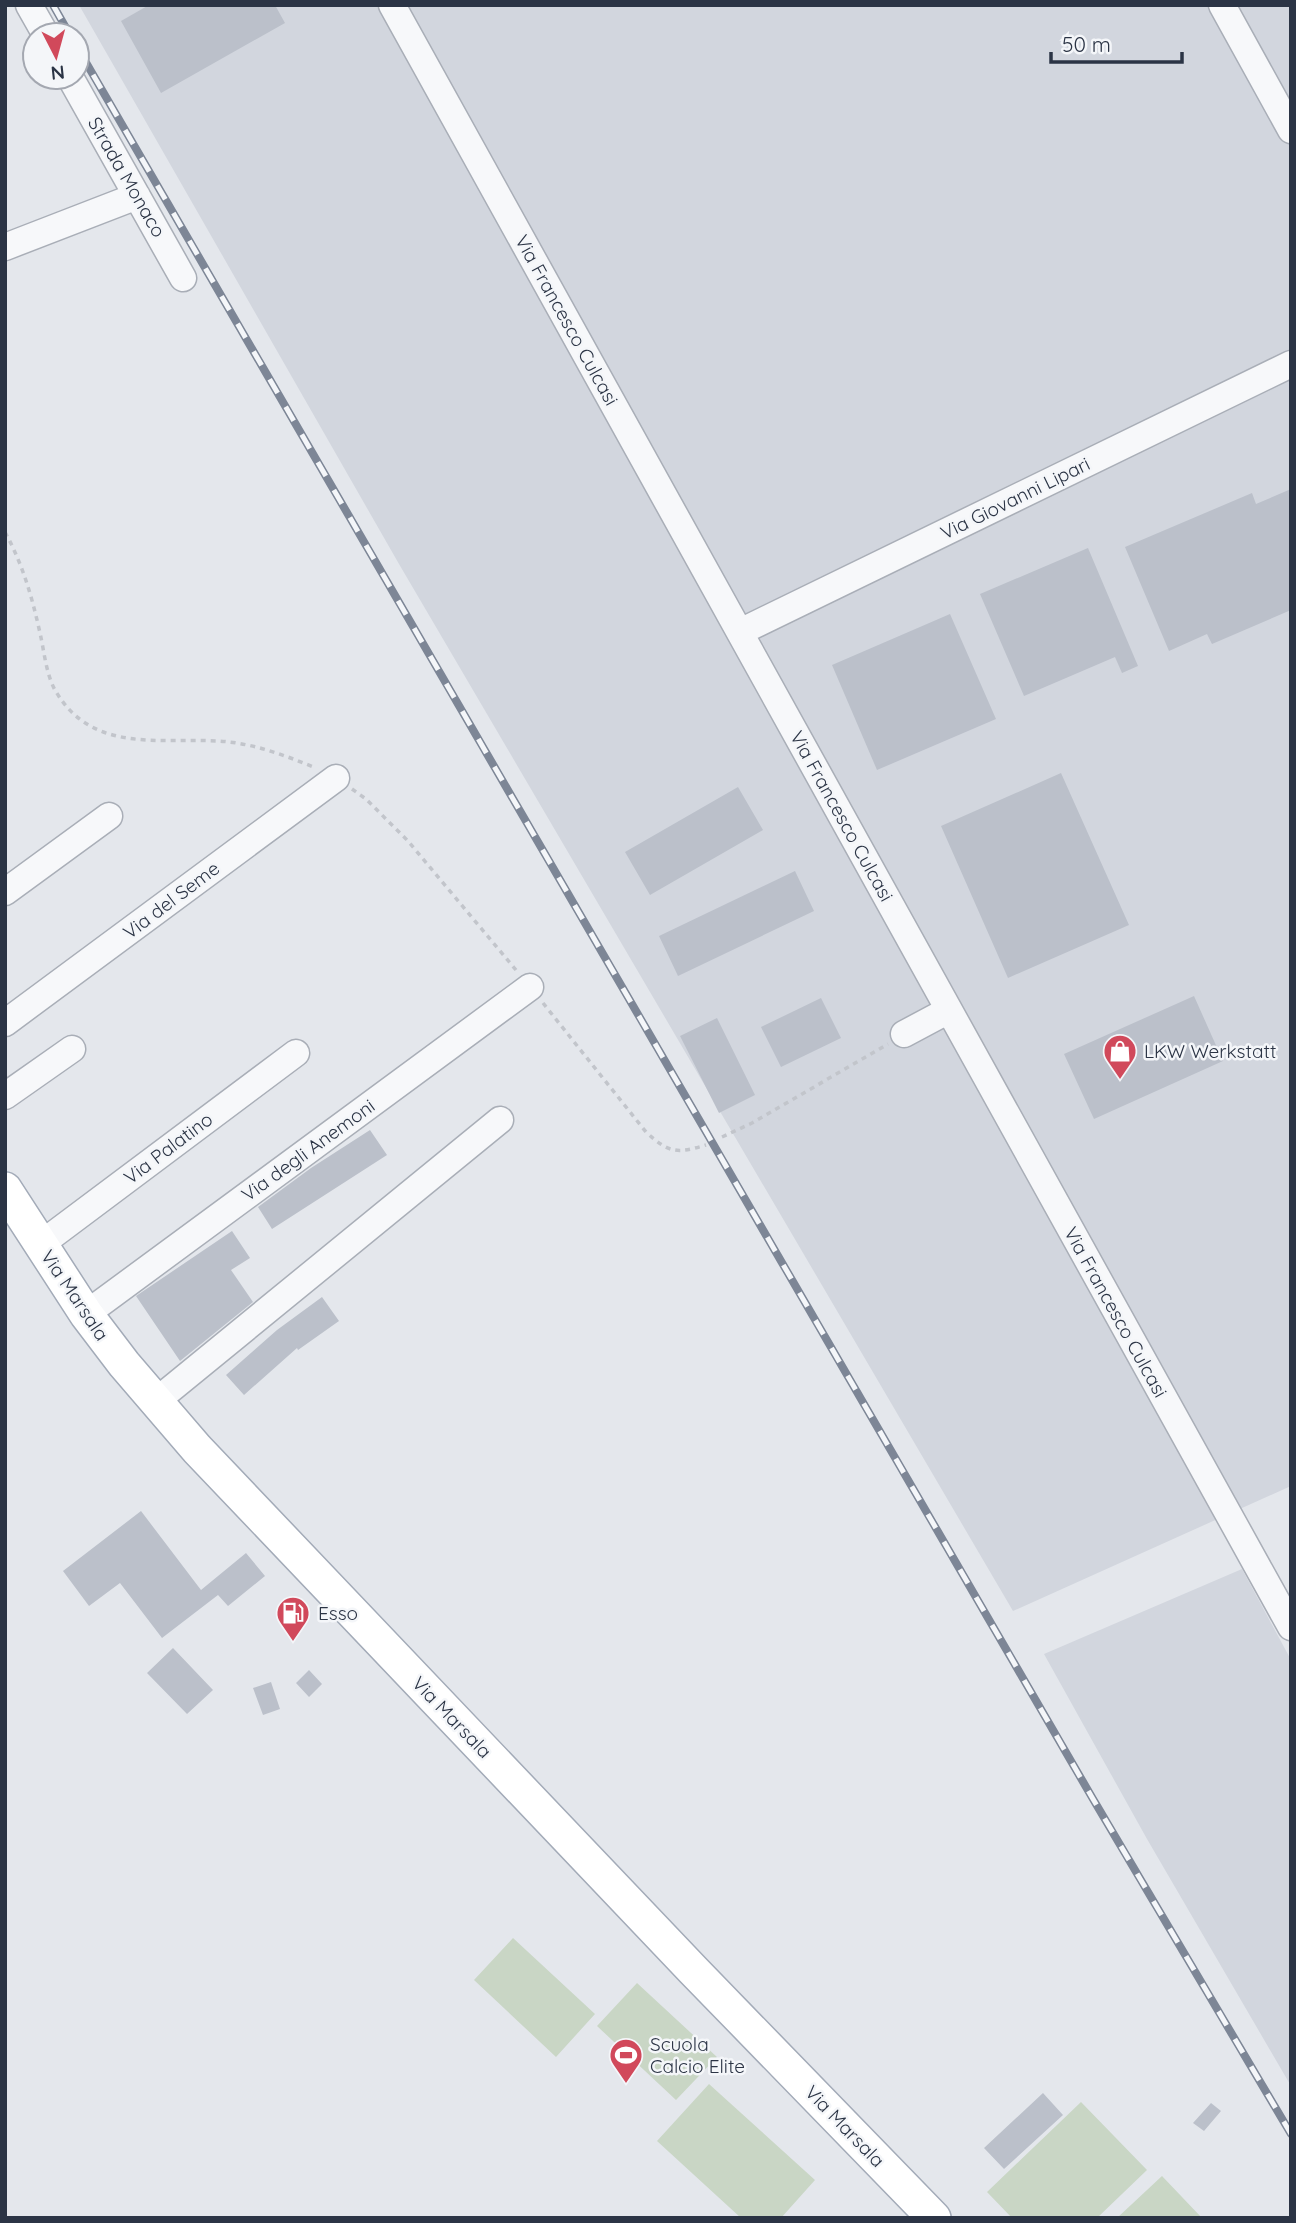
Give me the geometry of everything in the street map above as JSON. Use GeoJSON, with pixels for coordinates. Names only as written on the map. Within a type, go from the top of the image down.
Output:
{"type":"FeatureCollection","features":[{"type":"Feature","properties":{"kind":"main road","name":"Via Marsala"},"geometry":{"type":"LineString","coordinates":[[5,1189],[86,1314],[155,1402],[197,1450],[645,1920],[934,2218]]}},
{"type":"Feature","properties":{"kind":"street"},"geometry":{"type":"LineString","coordinates":[[29,5],[38,21]]}},
{"type":"Feature","properties":{"kind":"street","name":"Via Francesco Culcasi"},"geometry":{"type":"LineString","coordinates":[[392,5],[1291,1627]]}},
{"type":"Feature","properties":{"kind":"street"},"geometry":{"type":"LineString","coordinates":[[1223,5],[1291,130]]}},
{"type":"Feature","properties":{"kind":"street","name":"Strada Monaco"},"geometry":{"type":"LineString","coordinates":[[78,91],[184,278]]}},
{"type":"Feature","properties":{"kind":"street"},"geometry":{"type":"LineString","coordinates":[[5,247],[137,196]]}},
{"type":"Feature","properties":{"kind":"street","name":"Via Giovanni Lipari"},"geometry":{"type":"LineString","coordinates":[[740,632],[1291,364]]}},
{"type":"Feature","properties":{"kind":"street","name":"Via del Seme"},"geometry":{"type":"LineString","coordinates":[[5,1023],[336,778]]}},
{"type":"Feature","properties":{"kind":"street"},"geometry":{"type":"LineString","coordinates":[[5,891],[109,816]]}},
{"type":"Feature","properties":{"kind":"street","name":"Via degli Anemoni"},"geometry":{"type":"LineString","coordinates":[[86,1314],[530,987]]}},
{"type":"Feature","properties":{"kind":"street"},"geometry":{"type":"LineString","coordinates":[[904,1034],[949,1010]]}},
{"type":"Feature","properties":{"kind":"street"},"geometry":{"type":"LineString","coordinates":[[5,1096],[72,1049]]}},
{"type":"Feature","properties":{"kind":"street","name":"Via Palatino"},"geometry":{"type":"LineString","coordinates":[[41,1244],[296,1053]]}},
{"type":"Feature","properties":{"kind":"street"},"geometry":{"type":"LineString","coordinates":[[155,1402],[500,1120]]}},
{"type":"Feature","properties":{"kind":"path"},"geometry":{"type":"LineString","coordinates":[[5,532],[20,559],[30,587],[53,687],[81,722],[120,737],[139,741],[219,741],[256,746],[336,778],[366,799],[408,841],[646,1132],[662,1147],[673,1151],[684,1152],[706,1145]]}},
{"type":"Feature","properties":{"kind":"path"},"geometry":{"type":"LineString","coordinates":[[722,1137],[752,1123],[904,1034]]}},
{"type":"Feature","properties":{"kind":"shaded area"},"geometry":{"type":"Polygon","coordinates":[[[79,5],[1291,5],[1291,1486],[1013,1611],[399,564],[91,26],[91,21],[88,21],[79,5]]]}},
{"type":"Feature","properties":{"kind":"shaded area"},"geometry":{"type":"Polygon","coordinates":[[[1242,1569],[1291,1660],[1291,2086],[1147,1839],[1044,1654],[1242,1569]]]}},
{"type":"Feature","properties":{"kind":"green space"},"geometry":{"type":"Polygon","coordinates":[[[513,1938],[595,2014],[556,2057],[474,1980],[513,1938]]]}},
{"type":"Feature","properties":{"kind":"green space"},"geometry":{"type":"Polygon","coordinates":[[[637,1983],[717,2057],[676,2100],[597,2026],[637,1983]]]}},
{"type":"Feature","properties":{"kind":"green space"},"geometry":{"type":"Polygon","coordinates":[[[709,2084],[815,2180],[781,2218],[741,2218],[657,2141],[709,2084]]]}},
{"type":"Feature","properties":{"kind":"green space"},"geometry":{"type":"Polygon","coordinates":[[[1081,2102],[1147,2170],[1097,2218],[1012,2218],[987,2192],[1081,2102]]]}},
{"type":"Feature","properties":{"kind":"green space"},"geometry":{"type":"Polygon","coordinates":[[[1162,2176],[1202,2218],[1117,2218],[1162,2176]]]}},
{"type":"Feature","properties":{"kind":"building"},"geometry":{"type":"Polygon","coordinates":[[[149,5],[275,5],[285,23],[161,93],[121,21],[149,5]]]}},
{"type":"Feature","properties":{"kind":"building"},"geometry":{"type":"Polygon","coordinates":[[[1291,489],[1291,610],[1212,644],[1207,634],[1169,651],[1125,547],[1252,493],[1256,504],[1291,489]]]}},
{"type":"Feature","properties":{"kind":"building"},"geometry":{"type":"Polygon","coordinates":[[[1088,548],[1138,666],[1122,673],[1115,657],[1024,696],[980,594],[1088,548]]]}},
{"type":"Feature","properties":{"kind":"building"},"geometry":{"type":"Polygon","coordinates":[[[950,614],[996,719],[877,770],[832,665],[950,614]]]}},
{"type":"Feature","properties":{"kind":"building"},"geometry":{"type":"Polygon","coordinates":[[[1061,773],[1129,925],[1008,978],[941,826],[1061,773]]]}},
{"type":"Feature","properties":{"kind":"building"},"geometry":{"type":"Polygon","coordinates":[[[738,787],[763,830],[650,895],[625,852],[738,787]]]}},
{"type":"Feature","properties":{"kind":"building"},"geometry":{"type":"Polygon","coordinates":[[[795,871],[814,911],[678,976],[659,936],[795,871]]]}},
{"type":"Feature","properties":{"kind":"building"},"geometry":{"type":"Polygon","coordinates":[[[1194,996],[1223,1061],[1094,1119],[1064,1054],[1194,996]]]}},
{"type":"Feature","properties":{"kind":"building"},"geometry":{"type":"Polygon","coordinates":[[[821,998],[841,1038],[781,1067],[761,1027],[821,998]]]}},
{"type":"Feature","properties":{"kind":"building"},"geometry":{"type":"Polygon","coordinates":[[[717,1018],[755,1095],[719,1113],[680,1036],[717,1018]]]}},
{"type":"Feature","properties":{"kind":"building"},"geometry":{"type":"Polygon","coordinates":[[[370,1130],[387,1155],[272,1229],[258,1207],[311,1168],[370,1130]]]}},
{"type":"Feature","properties":{"kind":"building"},"geometry":{"type":"Polygon","coordinates":[[[232,1231],[250,1258],[231,1270],[253,1302],[180,1361],[136,1296],[232,1231]]]}},
{"type":"Feature","properties":{"kind":"building"},"geometry":{"type":"Polygon","coordinates":[[[322,1297],[339,1321],[298,1350],[297,1348],[244,1395],[226,1375],[277,1330],[322,1297]]]}},
{"type":"Feature","properties":{"kind":"building"},"geometry":{"type":"Polygon","coordinates":[[[141,1511],[201,1590],[246,1553],[265,1576],[228,1606],[218,1595],[162,1638],[120,1583],[89,1606],[63,1571],[141,1511]]]}},
{"type":"Feature","properties":{"kind":"building"},"geometry":{"type":"Polygon","coordinates":[[[173,1648],[213,1690],[187,1714],[147,1673],[173,1648]]]}},
{"type":"Feature","properties":{"kind":"building"},"geometry":{"type":"Polygon","coordinates":[[[309,1670],[322,1684],[309,1697],[296,1683],[309,1670]]]}},
{"type":"Feature","properties":{"kind":"building"},"geometry":{"type":"Polygon","coordinates":[[[271,1682],[280,1709],[263,1715],[253,1688],[271,1682]]]}},
{"type":"Feature","properties":{"kind":"building"},"geometry":{"type":"Polygon","coordinates":[[[1043,2093],[1063,2115],[1004,2169],[984,2148],[1043,2093]]]}},
{"type":"Feature","properties":{"kind":"building"},"geometry":{"type":"Polygon","coordinates":[[[1211,2103],[1221,2111],[1204,2131],[1193,2123],[1211,2103]]]}},
{"type":"Feature","properties":{"kind":"railway"},"geometry":{"type":"LineString","coordinates":[[53,5],[62,21]]}},
{"type":"Feature","properties":{"kind":"railway"},"geometry":{"type":"LineString","coordinates":[[91,71],[1093,1799],[1291,2134]]}},
{"type":"Feature","properties":{"kind":"place","name":"LKW Werkstatt"},"geometry":{"type":"Point","coordinates":[1120,1081]}},
{"type":"Feature","properties":{"kind":"place","name":"Esso"},"geometry":{"type":"Point","coordinates":[293,1643]}},
{"type":"Feature","properties":{"kind":"place","name":"Scuola Calcio Elite"},"geometry":{"type":"Point","coordinates":[626,2085]}}]}
